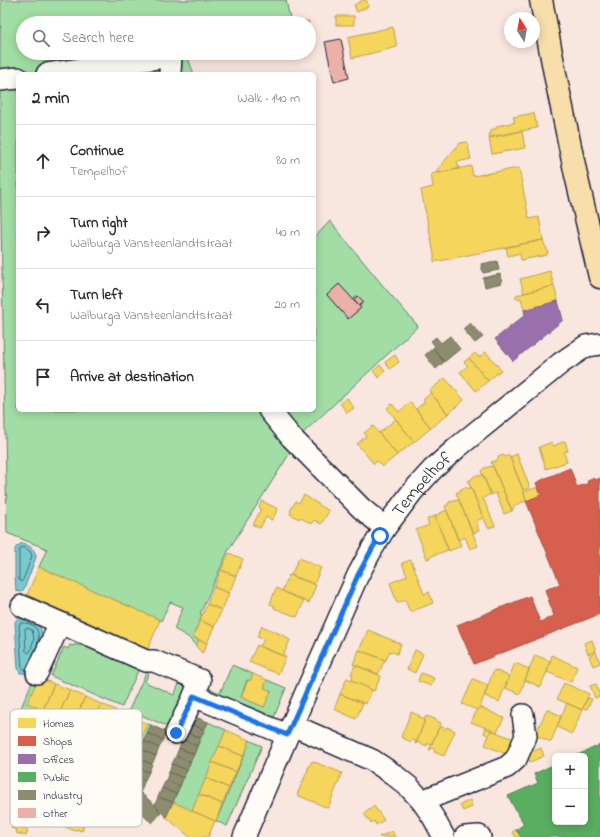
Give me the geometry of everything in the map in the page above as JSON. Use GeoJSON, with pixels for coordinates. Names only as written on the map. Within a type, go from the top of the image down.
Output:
{"type":"FeatureCollection","features":[{"type":"Feature","properties":{"kind":"main road"},"geometry":{"type":"LineString","coordinates":[[541,0],[576,175],[600,277]]}},
{"type":"Feature","properties":{"kind":"street"},"geometry":{"type":"LineString","coordinates":[[61,72],[143,60]]}},
{"type":"Feature","properties":{"kind":"street"},"geometry":{"type":"LineString","coordinates":[[170,72],[171,60]]}},
{"type":"Feature","properties":{"kind":"street"},"geometry":{"type":"LineString","coordinates":[[0,80],[16,78]]}},
{"type":"Feature","properties":{"kind":"street","name":"Tempelhof"},"geometry":{"type":"LineString","coordinates":[[244,837],[358,575],[385,528],[412,492],[433,469],[459,446],[560,363],[586,346],[600,344]]}},
{"type":"Feature","properties":{"kind":"street"},"geometry":{"type":"LineString","coordinates":[[271,412],[291,437],[360,508],[385,528]]}},
{"type":"Feature","properties":{"kind":"street"},"geometry":{"type":"LineString","coordinates":[[22,606],[146,661],[154,661],[200,680],[176,733]]}},
{"type":"Feature","properties":{"kind":"street"},"geometry":{"type":"LineString","coordinates":[[37,673],[60,622]]}},
{"type":"Feature","properties":{"kind":"street"},"geometry":{"type":"LineString","coordinates":[[194,696],[372,760],[409,787],[433,816],[444,837]]}},
{"type":"Feature","properties":{"kind":"street"},"geometry":{"type":"LineString","coordinates":[[422,801],[507,767],[516,759],[526,736],[523,715]]}},
{"type":"Feature","properties":{"kind":"street"},"geometry":{"type":"LineString","coordinates":[[465,837],[480,837]]}},
{"type":"Feature","properties":{"kind":"green space"},"geometry":{"type":"Polygon","coordinates":[[[1,0],[286,0],[289,16],[16,16],[16,60],[189,60],[193,72],[16,72],[16,412],[316,412],[316,236],[330,221],[418,326],[302,434],[229,549],[200,614],[202,615],[193,637],[199,640],[196,646],[188,637],[174,629],[183,607],[170,602],[161,621],[39,567],[47,549],[7,533],[0,166],[1,0]]]}},
{"type":"Feature","properties":{"kind":"green space"},"geometry":{"type":"Polygon","coordinates":[[[27,595],[148,649],[144,656],[24,603],[27,595]]]}},
{"type":"Feature","properties":{"kind":"green space"},"geometry":{"type":"Polygon","coordinates":[[[80,643],[88,647],[90,644],[140,666],[122,707],[51,676],[64,647],[68,649],[70,645],[74,646],[75,644],[79,646],[80,643]]]}},
{"type":"Feature","properties":{"kind":"green space"},"geometry":{"type":"Polygon","coordinates":[[[232,665],[253,674],[250,681],[247,680],[241,697],[264,707],[271,691],[264,688],[267,680],[286,688],[272,722],[208,695],[206,687],[220,693],[232,665]]]}},
{"type":"Feature","properties":{"kind":"green space"},"geometry":{"type":"Polygon","coordinates":[[[148,668],[150,669],[145,682],[174,695],[180,682],[187,685],[169,727],[142,716],[142,709],[129,709],[148,668]]]}},
{"type":"Feature","properties":{"kind":"green space"},"geometry":{"type":"Polygon","coordinates":[[[35,675],[39,677],[28,703],[42,709],[20,709],[35,675]]]}},
{"type":"Feature","properties":{"kind":"green space"},"geometry":{"type":"Polygon","coordinates":[[[208,722],[226,730],[192,811],[173,802],[208,722]]]}},
{"type":"Feature","properties":{"kind":"green space"},"geometry":{"type":"Polygon","coordinates":[[[147,724],[151,725],[142,746],[142,736],[147,724]]]}},
{"type":"Feature","properties":{"kind":"green space"},"geometry":{"type":"Polygon","coordinates":[[[249,740],[262,746],[227,826],[216,821],[248,746],[249,740]]]}},
{"type":"Feature","properties":{"kind":"water"},"geometry":{"type":"Polygon","coordinates":[[[23,543],[33,550],[36,557],[24,589],[21,592],[16,591],[15,549],[23,543]]]}},
{"type":"Feature","properties":{"kind":"water"},"geometry":{"type":"Polygon","coordinates":[[[17,619],[28,619],[36,623],[41,629],[42,634],[43,640],[27,673],[20,673],[18,668],[15,622],[17,619]]]}},
{"type":"Feature","properties":{"kind":"building: Homes"},"geometry":{"type":"Polygon","coordinates":[[[366,0],[369,6],[357,12],[354,5],[366,0]]]}},
{"type":"Feature","properties":{"kind":"building: Homes"},"geometry":{"type":"Polygon","coordinates":[[[336,16],[354,16],[354,25],[336,25],[336,16]]]}},
{"type":"Feature","properties":{"kind":"building: Homes"},"geometry":{"type":"Polygon","coordinates":[[[393,27],[397,47],[352,58],[348,37],[393,27]]]}},
{"type":"Feature","properties":{"kind":"building: Homes"},"geometry":{"type":"Polygon","coordinates":[[[534,113],[537,128],[490,137],[489,134],[491,133],[491,130],[497,128],[497,126],[515,122],[513,117],[534,113]]]}},
{"type":"Feature","properties":{"kind":"building: Homes"},"geometry":{"type":"Polygon","coordinates":[[[522,131],[525,148],[492,154],[489,138],[522,131]]]}},
{"type":"Feature","properties":{"kind":"building: Homes"},"geometry":{"type":"Polygon","coordinates":[[[467,142],[471,159],[457,162],[459,169],[438,173],[436,171],[460,143],[467,142]]]}},
{"type":"Feature","properties":{"kind":"building: Homes"},"geometry":{"type":"Polygon","coordinates":[[[471,166],[473,176],[519,168],[529,219],[539,217],[543,240],[434,262],[434,254],[421,190],[433,187],[431,174],[471,166]]]}},
{"type":"Feature","properties":{"kind":"building: Homes"},"geometry":{"type":"Polygon","coordinates":[[[543,240],[548,253],[546,253],[547,255],[521,260],[520,253],[508,256],[506,247],[543,240]]]}},
{"type":"Feature","properties":{"kind":"building: Homes"},"geometry":{"type":"Polygon","coordinates":[[[550,271],[554,286],[524,293],[520,279],[550,271]]]}},
{"type":"Feature","properties":{"kind":"building: Homes"},"geometry":{"type":"Polygon","coordinates":[[[554,286],[558,301],[524,310],[521,298],[516,299],[516,295],[554,286]]]}},
{"type":"Feature","properties":{"kind":"building: Homes"},"geometry":{"type":"Polygon","coordinates":[[[486,352],[501,370],[488,381],[469,358],[475,353],[479,357],[486,352]]]}},
{"type":"Feature","properties":{"kind":"building: Homes"},"geometry":{"type":"Polygon","coordinates":[[[395,355],[399,362],[390,369],[385,362],[395,355]]]}},
{"type":"Feature","properties":{"kind":"building: Homes"},"geometry":{"type":"Polygon","coordinates":[[[469,358],[488,381],[476,391],[460,372],[468,366],[464,362],[469,358]]]}},
{"type":"Feature","properties":{"kind":"building: Homes"},"geometry":{"type":"Polygon","coordinates":[[[380,365],[385,371],[379,378],[373,371],[380,365]]]}},
{"type":"Feature","properties":{"kind":"building: Homes"},"geometry":{"type":"Polygon","coordinates":[[[445,378],[464,400],[448,414],[429,391],[445,378]]]}},
{"type":"Feature","properties":{"kind":"building: Homes"},"geometry":{"type":"Polygon","coordinates":[[[431,393],[448,414],[431,428],[416,409],[425,402],[423,400],[431,393]]]}},
{"type":"Feature","properties":{"kind":"building: Homes"},"geometry":{"type":"Polygon","coordinates":[[[347,398],[354,408],[347,413],[340,403],[347,398]]]}},
{"type":"Feature","properties":{"kind":"building: Homes"},"geometry":{"type":"Polygon","coordinates":[[[410,402],[431,428],[414,442],[387,408],[392,404],[399,412],[410,402]]]}},
{"type":"Feature","properties":{"kind":"building: Homes"},"geometry":{"type":"Polygon","coordinates":[[[396,419],[414,442],[397,455],[379,433],[396,419]]]}},
{"type":"Feature","properties":{"kind":"building: Homes"},"geometry":{"type":"Polygon","coordinates":[[[373,426],[397,455],[382,467],[377,461],[374,464],[357,444],[366,436],[364,433],[373,426]]]}},
{"type":"Feature","properties":{"kind":"building: Homes"},"geometry":{"type":"Polygon","coordinates":[[[565,441],[568,451],[564,452],[567,462],[546,469],[539,447],[552,442],[553,446],[565,441]]]}},
{"type":"Feature","properties":{"kind":"building: Homes"},"geometry":{"type":"Polygon","coordinates":[[[517,454],[530,488],[523,490],[510,457],[517,454]]]}},
{"type":"Feature","properties":{"kind":"building: Homes"},"geometry":{"type":"Polygon","coordinates":[[[503,455],[505,457],[509,455],[526,501],[515,505],[512,511],[491,462],[498,460],[498,457],[503,455]]]}},
{"type":"Feature","properties":{"kind":"building: Homes"},"geometry":{"type":"Polygon","coordinates":[[[493,466],[512,511],[504,514],[496,493],[491,495],[481,471],[484,468],[493,466]]]}},
{"type":"Feature","properties":{"kind":"building: Homes"},"geometry":{"type":"Polygon","coordinates":[[[477,475],[483,475],[491,494],[483,498],[495,526],[488,528],[468,481],[477,475]]]}},
{"type":"Feature","properties":{"kind":"building: Homes"},"geometry":{"type":"Polygon","coordinates":[[[465,487],[468,489],[471,487],[483,518],[476,521],[479,531],[473,533],[456,493],[465,487]]]}},
{"type":"Feature","properties":{"kind":"building: Homes"},"geometry":{"type":"Polygon","coordinates":[[[538,487],[541,495],[526,501],[524,492],[538,487]]]}},
{"type":"Feature","properties":{"kind":"building: Homes"},"geometry":{"type":"Polygon","coordinates":[[[304,495],[329,511],[321,524],[314,520],[311,524],[300,517],[299,519],[290,514],[290,511],[296,501],[299,503],[304,495]]]}},
{"type":"Feature","properties":{"kind":"building: Homes"},"geometry":{"type":"Polygon","coordinates":[[[459,500],[478,546],[470,549],[465,537],[458,540],[445,506],[448,505],[449,502],[459,500]]]}},
{"type":"Feature","properties":{"kind":"building: Homes"},"geometry":{"type":"Polygon","coordinates":[[[262,501],[278,509],[272,520],[266,517],[260,528],[253,525],[261,509],[259,507],[262,501]]]}},
{"type":"Feature","properties":{"kind":"building: Homes"},"geometry":{"type":"Polygon","coordinates":[[[447,511],[461,546],[449,551],[435,516],[447,511]]]}},
{"type":"Feature","properties":{"kind":"building: Homes"},"geometry":{"type":"Polygon","coordinates":[[[435,516],[448,550],[427,559],[416,530],[429,525],[427,519],[435,516]]]}},
{"type":"Feature","properties":{"kind":"building: Homes"},"geometry":{"type":"Polygon","coordinates":[[[229,553],[243,559],[236,576],[221,570],[229,553]]]}},
{"type":"Feature","properties":{"kind":"building: Homes"},"geometry":{"type":"Polygon","coordinates":[[[299,558],[321,568],[314,584],[291,575],[299,558]]]}},
{"type":"Feature","properties":{"kind":"building: Homes"},"geometry":{"type":"Polygon","coordinates":[[[411,560],[424,594],[429,592],[433,603],[410,612],[405,600],[397,603],[390,583],[407,576],[402,563],[411,560]]]}},
{"type":"Feature","properties":{"kind":"building: Homes"},"geometry":{"type":"Polygon","coordinates":[[[39,567],[160,620],[148,649],[27,595],[39,567]]]}},
{"type":"Feature","properties":{"kind":"building: Homes"},"geometry":{"type":"Polygon","coordinates":[[[221,570],[236,576],[229,593],[214,587],[221,570]]]}},
{"type":"Feature","properties":{"kind":"building: Homes"},"geometry":{"type":"Polygon","coordinates":[[[289,575],[316,585],[309,603],[282,591],[289,575]]]}},
{"type":"Feature","properties":{"kind":"building: Homes"},"geometry":{"type":"Polygon","coordinates":[[[214,587],[229,593],[222,610],[207,604],[214,587]]]}},
{"type":"Feature","properties":{"kind":"building: Homes"},"geometry":{"type":"Polygon","coordinates":[[[276,588],[304,601],[297,617],[274,608],[275,606],[270,604],[276,588]]]}},
{"type":"Feature","properties":{"kind":"building: Homes"},"geometry":{"type":"Polygon","coordinates":[[[207,604],[222,610],[214,627],[200,620],[207,604]]]}},
{"type":"Feature","properties":{"kind":"building: Homes"},"geometry":{"type":"Polygon","coordinates":[[[200,620],[214,627],[207,643],[193,637],[200,620]]]}},
{"type":"Feature","properties":{"kind":"building: Homes"},"geometry":{"type":"Polygon","coordinates":[[[262,626],[287,637],[286,638],[290,640],[283,656],[260,647],[264,639],[257,637],[262,626]]]}},
{"type":"Feature","properties":{"kind":"building: Homes"},"geometry":{"type":"Polygon","coordinates":[[[368,630],[401,644],[397,654],[390,651],[386,660],[359,650],[368,630]]]}},
{"type":"Feature","properties":{"kind":"building: Homes"},"geometry":{"type":"Polygon","coordinates":[[[199,640],[207,643],[202,653],[196,646],[199,640]]]}},
{"type":"Feature","properties":{"kind":"building: Homes"},"geometry":{"type":"Polygon","coordinates":[[[592,640],[596,651],[588,654],[584,643],[592,640]]]}},
{"type":"Feature","properties":{"kind":"building: Homes"},"geometry":{"type":"Polygon","coordinates":[[[257,645],[286,657],[278,674],[249,662],[257,645]]]}},
{"type":"Feature","properties":{"kind":"building: Homes"},"geometry":{"type":"Polygon","coordinates":[[[359,650],[385,660],[378,674],[353,664],[359,650]]]}},
{"type":"Feature","properties":{"kind":"building: Homes"},"geometry":{"type":"Polygon","coordinates":[[[415,650],[423,654],[415,673],[407,669],[415,650]]]}},
{"type":"Feature","properties":{"kind":"building: Homes"},"geometry":{"type":"Polygon","coordinates":[[[596,652],[600,663],[593,666],[589,656],[596,652]]]}},
{"type":"Feature","properties":{"kind":"building: Homes"},"geometry":{"type":"Polygon","coordinates":[[[535,655],[550,661],[540,687],[525,680],[535,655]]]}},
{"type":"Feature","properties":{"kind":"building: Homes"},"geometry":{"type":"Polygon","coordinates":[[[552,655],[577,667],[571,682],[547,672],[552,655]]]}},
{"type":"Feature","properties":{"kind":"building: Homes"},"geometry":{"type":"Polygon","coordinates":[[[515,663],[529,669],[520,694],[505,688],[515,663]]]}},
{"type":"Feature","properties":{"kind":"building: Homes"},"geometry":{"type":"Polygon","coordinates":[[[355,665],[381,676],[374,691],[351,680],[353,675],[351,674],[355,665]]]}},
{"type":"Feature","properties":{"kind":"building: Homes"},"geometry":{"type":"Polygon","coordinates":[[[494,670],[509,676],[499,702],[485,696],[494,670]]]}},
{"type":"Feature","properties":{"kind":"building: Homes"},"geometry":{"type":"Polygon","coordinates":[[[421,673],[434,678],[431,686],[418,681],[421,673]]]}},
{"type":"Feature","properties":{"kind":"building: Homes"},"geometry":{"type":"Polygon","coordinates":[[[253,674],[267,680],[264,688],[271,691],[264,707],[241,697],[248,680],[250,681],[253,674]]]}},
{"type":"Feature","properties":{"kind":"building: Homes"},"geometry":{"type":"Polygon","coordinates":[[[39,677],[54,684],[43,709],[27,703],[39,677]]]}},
{"type":"Feature","properties":{"kind":"building: Homes"},"geometry":{"type":"Polygon","coordinates":[[[347,678],[372,690],[366,704],[340,694],[347,678]]]}},
{"type":"Feature","properties":{"kind":"building: Homes"},"geometry":{"type":"Polygon","coordinates":[[[473,679],[488,685],[480,707],[477,710],[462,704],[473,679]]]}},
{"type":"Feature","properties":{"kind":"building: Homes"},"geometry":{"type":"Polygon","coordinates":[[[564,683],[589,694],[582,710],[557,699],[564,683]]]}},
{"type":"Feature","properties":{"kind":"building: Homes"},"geometry":{"type":"Polygon","coordinates":[[[54,684],[70,690],[61,709],[43,709],[54,684]]]}},
{"type":"Feature","properties":{"kind":"building: Homes"},"geometry":{"type":"Polygon","coordinates":[[[596,684],[600,696],[595,698],[590,686],[596,684]]]}},
{"type":"Feature","properties":{"kind":"building: Homes"},"geometry":{"type":"Polygon","coordinates":[[[70,690],[85,697],[80,709],[61,709],[70,690]]]}},
{"type":"Feature","properties":{"kind":"building: Homes"},"geometry":{"type":"Polygon","coordinates":[[[340,694],[363,703],[356,719],[334,709],[340,694]]]}},
{"type":"Feature","properties":{"kind":"building: Homes"},"geometry":{"type":"Polygon","coordinates":[[[85,697],[101,704],[99,709],[80,709],[85,697]]]}},
{"type":"Feature","properties":{"kind":"building: Homes"},"geometry":{"type":"Polygon","coordinates":[[[588,698],[592,699],[587,709],[583,708],[588,698]]]}},
{"type":"Feature","properties":{"kind":"building: Homes"},"geometry":{"type":"Polygon","coordinates":[[[567,703],[582,710],[572,734],[557,727],[567,703]]]}},
{"type":"Feature","properties":{"kind":"building: Homes"},"geometry":{"type":"Polygon","coordinates":[[[101,704],[114,709],[99,709],[101,704]]]}},
{"type":"Feature","properties":{"kind":"building: Homes"},"geometry":{"type":"Polygon","coordinates":[[[480,707],[504,718],[497,732],[471,722],[480,707]]]}},
{"type":"Feature","properties":{"kind":"building: Homes"},"geometry":{"type":"Polygon","coordinates":[[[547,709],[561,716],[551,742],[535,735],[547,709]]]}},
{"type":"Feature","properties":{"kind":"building: Homes"},"geometry":{"type":"Polygon","coordinates":[[[411,712],[425,720],[416,744],[416,741],[412,740],[411,742],[401,737],[411,712]]]}},
{"type":"Feature","properties":{"kind":"building: Homes"},"geometry":{"type":"Polygon","coordinates":[[[426,716],[441,723],[431,745],[428,743],[427,746],[417,742],[426,716]]]}},
{"type":"Feature","properties":{"kind":"building: Homes"},"geometry":{"type":"Polygon","coordinates":[[[142,722],[147,724],[142,736],[142,722]]]}},
{"type":"Feature","properties":{"kind":"building: Homes"},"geometry":{"type":"Polygon","coordinates":[[[440,726],[446,729],[447,727],[455,731],[444,756],[434,752],[435,749],[431,748],[429,750],[440,726]]]}},
{"type":"Feature","properties":{"kind":"building: Homes"},"geometry":{"type":"Polygon","coordinates":[[[486,728],[491,730],[489,736],[484,733],[486,728]]]}},
{"type":"Feature","properties":{"kind":"building: Homes"},"geometry":{"type":"Polygon","coordinates":[[[226,730],[249,740],[243,756],[219,746],[226,730]]]}},
{"type":"Feature","properties":{"kind":"building: Homes"},"geometry":{"type":"Polygon","coordinates":[[[491,730],[516,740],[510,756],[485,745],[491,730]]]}},
{"type":"Feature","properties":{"kind":"building: Homes"},"geometry":{"type":"Polygon","coordinates":[[[219,746],[243,756],[236,772],[212,762],[219,746]]]}},
{"type":"Feature","properties":{"kind":"building: Homes"},"geometry":{"type":"Polygon","coordinates":[[[541,748],[544,756],[530,762],[526,754],[541,748]]]}},
{"type":"Feature","properties":{"kind":"building: Homes"},"geometry":{"type":"Polygon","coordinates":[[[312,761],[342,773],[328,808],[297,795],[308,771],[308,767],[312,761]]]}},
{"type":"Feature","properties":{"kind":"building: Homes"},"geometry":{"type":"Polygon","coordinates":[[[212,762],[236,772],[229,788],[206,778],[212,762]]]}},
{"type":"Feature","properties":{"kind":"building: Homes"},"geometry":{"type":"Polygon","coordinates":[[[206,778],[229,788],[222,804],[199,794],[206,778]]]}},
{"type":"Feature","properties":{"kind":"building: Homes"},"geometry":{"type":"Polygon","coordinates":[[[199,794],[222,804],[216,821],[192,811],[199,794]]]}},
{"type":"Feature","properties":{"kind":"building: Homes"},"geometry":{"type":"Polygon","coordinates":[[[470,800],[472,807],[463,811],[460,805],[470,800]]]}},
{"type":"Feature","properties":{"kind":"building: Homes"},"geometry":{"type":"Polygon","coordinates":[[[173,802],[215,821],[208,837],[190,837],[166,817],[173,802]]]}},
{"type":"Feature","properties":{"kind":"building: Homes"},"geometry":{"type":"Polygon","coordinates":[[[374,806],[384,820],[376,825],[374,821],[371,823],[364,814],[374,806]]]}},
{"type":"Feature","properties":{"kind":"building: Homes"},"geometry":{"type":"Polygon","coordinates":[[[21,827],[28,830],[26,836],[16,833],[17,830],[11,828],[21,827]]]}},
{"type":"Feature","properties":{"kind":"building: Homes"},"geometry":{"type":"Polygon","coordinates":[[[66,827],[84,827],[82,831],[76,829],[75,831],[66,827]]]}},
{"type":"Feature","properties":{"kind":"building: Homes"},"geometry":{"type":"Polygon","coordinates":[[[516,830],[521,837],[516,837],[512,832],[516,830]]]}},
{"type":"Feature","properties":{"kind":"building: Homes"},"geometry":{"type":"Polygon","coordinates":[[[392,831],[395,837],[379,837],[392,831]]]}},
{"type":"Feature","properties":{"kind":"building: Shops"},"geometry":{"type":"Polygon","coordinates":[[[570,468],[577,487],[587,484],[588,480],[592,478],[596,480],[600,478],[600,614],[474,664],[457,625],[530,596],[540,622],[554,616],[545,590],[560,584],[526,501],[541,495],[536,483],[570,468]]]}},
{"type":"Feature","properties":{"kind":"building: Offices"},"geometry":{"type":"Polygon","coordinates":[[[558,301],[563,320],[513,361],[495,339],[525,315],[524,310],[558,301]]]}},
{"type":"Feature","properties":{"kind":"building: Public"},"geometry":{"type":"Polygon","coordinates":[[[600,745],[600,837],[521,837],[516,830],[524,824],[508,796],[538,783],[534,774],[552,765],[552,825],[588,825],[588,753],[582,753],[600,745]]]}},
{"type":"Feature","properties":{"kind":"building: Industry"},"geometry":{"type":"Polygon","coordinates":[[[497,261],[499,270],[483,273],[481,264],[497,261]]]}},
{"type":"Feature","properties":{"kind":"building: Industry"},"geometry":{"type":"Polygon","coordinates":[[[500,274],[502,283],[485,287],[483,278],[500,274]]]}},
{"type":"Feature","properties":{"kind":"building: Industry"},"geometry":{"type":"Polygon","coordinates":[[[470,323],[483,337],[475,343],[463,329],[470,323]]]}},
{"type":"Feature","properties":{"kind":"building: Industry"},"geometry":{"type":"Polygon","coordinates":[[[450,336],[460,349],[444,362],[433,348],[435,346],[431,341],[436,337],[441,343],[450,336]]]}},
{"type":"Feature","properties":{"kind":"building: Industry"},"geometry":{"type":"Polygon","coordinates":[[[433,348],[444,362],[436,369],[425,355],[433,348]]]}},
{"type":"Feature","properties":{"kind":"building: Industry"},"geometry":{"type":"Polygon","coordinates":[[[193,716],[208,722],[204,730],[190,723],[193,716]]]}},
{"type":"Feature","properties":{"kind":"building: Industry"},"geometry":{"type":"Polygon","coordinates":[[[190,723],[204,730],[200,738],[186,732],[190,723]]]}},
{"type":"Feature","properties":{"kind":"building: Industry"},"geometry":{"type":"Polygon","coordinates":[[[151,725],[166,732],[163,740],[147,733],[151,725]]]}},
{"type":"Feature","properties":{"kind":"building: Industry"},"geometry":{"type":"Polygon","coordinates":[[[186,732],[200,738],[197,746],[183,740],[186,732]]]}},
{"type":"Feature","properties":{"kind":"building: Industry"},"geometry":{"type":"Polygon","coordinates":[[[147,733],[163,740],[159,748],[144,741],[147,733]]]}},
{"type":"Feature","properties":{"kind":"building: Industry"},"geometry":{"type":"Polygon","coordinates":[[[183,740],[197,746],[194,754],[179,748],[183,740]]]}},
{"type":"Feature","properties":{"kind":"building: Industry"},"geometry":{"type":"Polygon","coordinates":[[[144,741],[159,748],[156,756],[142,750],[144,741]]]}},
{"type":"Feature","properties":{"kind":"building: Industry"},"geometry":{"type":"Polygon","coordinates":[[[179,748],[194,754],[190,762],[176,756],[179,748]]]}},
{"type":"Feature","properties":{"kind":"building: Industry"},"geometry":{"type":"Polygon","coordinates":[[[142,750],[156,756],[152,764],[142,760],[142,750]]]}},
{"type":"Feature","properties":{"kind":"building: Industry"},"geometry":{"type":"Polygon","coordinates":[[[176,756],[190,762],[187,770],[172,764],[176,756]]]}},
{"type":"Feature","properties":{"kind":"building: Industry"},"geometry":{"type":"Polygon","coordinates":[[[142,760],[152,764],[149,772],[142,769],[142,760]]]}},
{"type":"Feature","properties":{"kind":"building: Industry"},"geometry":{"type":"Polygon","coordinates":[[[172,764],[187,770],[183,778],[169,772],[172,764]]]}},
{"type":"Feature","properties":{"kind":"building: Industry"},"geometry":{"type":"Polygon","coordinates":[[[142,769],[149,772],[145,780],[142,779],[142,769]]]}},
{"type":"Feature","properties":{"kind":"building: Industry"},"geometry":{"type":"Polygon","coordinates":[[[169,772],[183,778],[180,786],[166,780],[169,772]]]}},
{"type":"Feature","properties":{"kind":"building: Industry"},"geometry":{"type":"Polygon","coordinates":[[[142,779],[145,780],[142,788],[142,779]]]}},
{"type":"Feature","properties":{"kind":"building: Industry"},"geometry":{"type":"Polygon","coordinates":[[[166,780],[180,786],[176,794],[162,788],[166,780]]]}},
{"type":"Feature","properties":{"kind":"building: Industry"},"geometry":{"type":"Polygon","coordinates":[[[162,788],[176,794],[173,802],[158,797],[162,788]]]}},
{"type":"Feature","properties":{"kind":"building: Industry"},"geometry":{"type":"Polygon","coordinates":[[[142,794],[155,805],[161,813],[152,823],[142,815],[142,794]]]}},
{"type":"Feature","properties":{"kind":"building: Industry"},"geometry":{"type":"Polygon","coordinates":[[[158,797],[173,802],[166,817],[155,805],[158,797]]]}},
{"type":"Feature","properties":{"kind":"building: Other"},"geometry":{"type":"Polygon","coordinates":[[[341,39],[349,78],[334,82],[325,42],[341,39]]]}},
{"type":"Feature","properties":{"kind":"building: Other"},"geometry":{"type":"Polygon","coordinates":[[[339,284],[361,308],[348,319],[327,295],[339,284]]]}},
{"type":"Feature","properties":{"kind":"building: Other"},"geometry":{"type":"Polygon","coordinates":[[[358,296],[364,302],[359,306],[353,300],[358,296]]]}},
{"type":"Feature","properties":{"kind":"route"},"geometry":{"type":"LineString","coordinates":[[176,733],[194,696],[287,735],[358,575],[380,536]]}}]}
